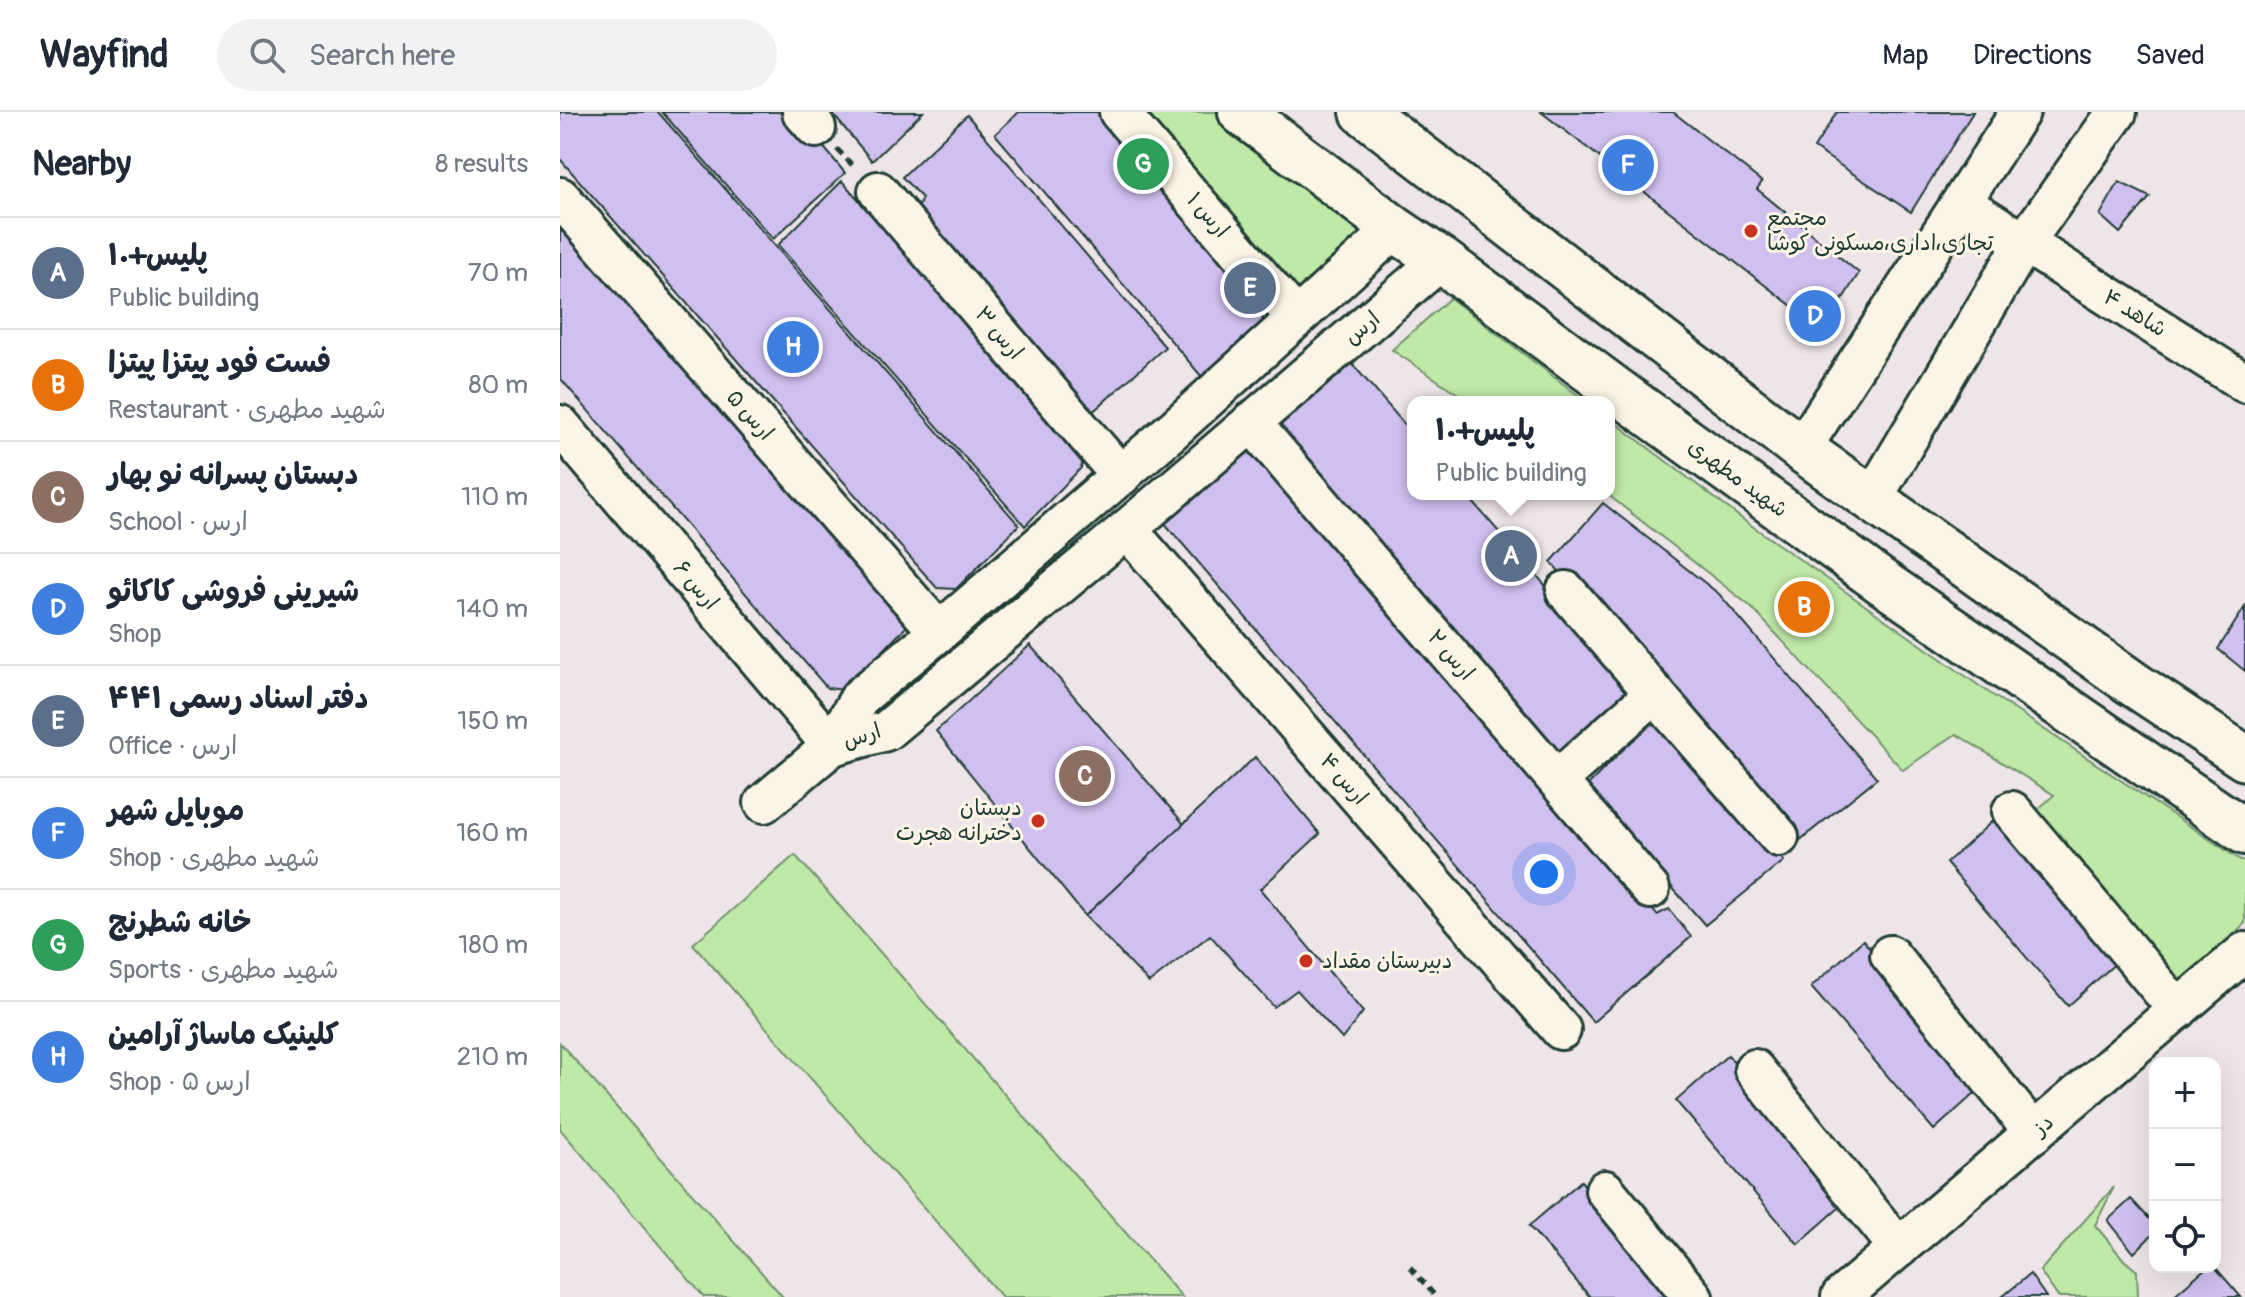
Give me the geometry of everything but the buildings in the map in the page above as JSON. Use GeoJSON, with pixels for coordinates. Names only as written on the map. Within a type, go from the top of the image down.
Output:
{"type":"FeatureCollection","features":[{"type":"Feature","properties":{"kind":"main road","name":"شهید مطهری"},"geometry":{"type":"LineString","coordinates":[[1241,112],[1395,229],[1882,582],[2245,832]]}},
{"type":"Feature","properties":{"kind":"main road"},"geometry":{"type":"LineString","coordinates":[[1363,112],[1801,449],[2132,683],[2245,758]]}},
{"type":"Feature","properties":{"kind":"street","name":"ارس ۱"},"geometry":{"type":"LineString","coordinates":[[1119,112],[1296,318]]}},
{"type":"Feature","properties":{"kind":"street"},"geometry":{"type":"LineString","coordinates":[[1801,449],[2020,112]]}},
{"type":"Feature","properties":{"kind":"street"},"geometry":{"type":"LineString","coordinates":[[1872,499],[2024,243],[2117,112]]}},
{"type":"Feature","properties":{"kind":"street","name":"ارس ۳"},"geometry":{"type":"LineString","coordinates":[[878,191],[1121,476]]}},
{"type":"Feature","properties":{"kind":"street","name":"ارس ۵"},"geometry":{"type":"LineString","coordinates":[[560,197],[939,632]]}},
{"type":"Feature","properties":{"kind":"street","name":"شاهد ۴"},"geometry":{"type":"LineString","coordinates":[[1962,203],[2245,383]]}},
{"type":"Feature","properties":{"kind":"street","name":"ارس"},"geometry":{"type":"LineString","coordinates":[[832,746],[860,697],[1121,476],[1395,229]]}},
{"type":"Feature","properties":{"kind":"street","name":"ارس"},"geometry":{"type":"LineString","coordinates":[[832,746],[886,731],[1441,260]]}},
{"type":"Feature","properties":{"kind":"street"},"geometry":{"type":"LineString","coordinates":[[1344,275],[1368,278],[1383,295],[1384,309]]}},
{"type":"Feature","properties":{"kind":"street","name":"ارس ۲"},"geometry":{"type":"LineString","coordinates":[[1251,422],[1650,889]]}},
{"type":"Feature","properties":{"kind":"street","name":"ارس ۶"},"geometry":{"type":"LineString","coordinates":[[560,425],[832,746]]}},
{"type":"Feature","properties":{"kind":"street"},"geometry":{"type":"LineString","coordinates":[[1174,429],[1203,464]]}},
{"type":"Feature","properties":{"kind":"street","name":"ارس ۴"},"geometry":{"type":"LineString","coordinates":[[1127,529],[1561,1030]]}},
{"type":"Feature","properties":{"kind":"street"},"geometry":{"type":"LineString","coordinates":[[1035,550],[1062,583]]}},
{"type":"Feature","properties":{"kind":"street"},"geometry":{"type":"LineString","coordinates":[[1566,591],[1779,837]]}},
{"type":"Feature","properties":{"kind":"street"},"geometry":{"type":"LineString","coordinates":[[1557,780],[1655,693]]}},
{"type":"Feature","properties":{"kind":"street"},"geometry":{"type":"LineString","coordinates":[[764,803],[832,746]]}},
{"type":"Feature","properties":{"kind":"street"},"geometry":{"type":"LineString","coordinates":[[2012,811],[2178,1010]]}},
{"type":"Feature","properties":{"kind":"street"},"geometry":{"type":"LineString","coordinates":[[1890,955],[2034,1133]]}},
{"type":"Feature","properties":{"kind":"street","name":"دز"},"geometry":{"type":"LineString","coordinates":[[1841,1297],[2178,1010],[2239,970]]}},
{"type":"Feature","properties":{"kind":"street"},"geometry":{"type":"LineString","coordinates":[[1754,1069],[1899,1248]]}},
{"type":"Feature","properties":{"kind":"street"},"geometry":{"type":"LineString","coordinates":[[1605,1190],[1693,1297]]}},
{"type":"Feature","properties":{"kind":"path"},"geometry":{"type":"LineString","coordinates":[[809,120],[878,191]]}},
{"type":"Feature","properties":{"kind":"path"},"geometry":{"type":"LineString","coordinates":[[1410,1267],[1436,1297]]}},
{"type":"Feature","properties":{"kind":"green space"},"geometry":{"type":"Polygon","coordinates":[[[1139,112],[1233,112],[1362,216],[1366,236],[1297,297],[1139,112]]]}},
{"type":"Feature","properties":{"kind":"green space"},"geometry":{"type":"Polygon","coordinates":[[[1450,298],[1579,396],[1461,396],[1392,350],[1450,298]]]}},
{"type":"Feature","properties":{"kind":"green space"},"geometry":{"type":"Polygon","coordinates":[[[1615,423],[1745,521],[1991,694],[2245,863],[2245,923],[2192,977],[2171,984],[2026,820],[2054,795],[1956,734],[1903,770],[1750,606],[1615,500],[1615,423]]]}},
{"type":"Feature","properties":{"kind":"green space"},"geometry":{"type":"Polygon","coordinates":[[[795,855],[1182,1297],[1002,1297],[693,944],[795,855]]]}},
{"type":"Feature","properties":{"kind":"green space"},"geometry":{"type":"Polygon","coordinates":[[[560,1043],[783,1297],[704,1297],[560,1129],[560,1043]]]}},
{"type":"Feature","properties":{"kind":"green space"},"geometry":{"type":"Polygon","coordinates":[[[2114,1187],[2095,1225],[2137,1271],[2138,1297],[2058,1297],[2040,1271],[2114,1187]]]}},
{"type":"Feature","properties":{"kind":"place","name":"خانه شطرنج"},"geometry":{"type":"Point","coordinates":[1143,164]}},
{"type":"Feature","properties":{"kind":"place","name":"موبایل شهر"},"geometry":{"type":"Point","coordinates":[1628,165]}},
{"type":"Feature","properties":{"kind":"place","name":"مجتمع تجاری،اداری،مسکونی کوشا"},"geometry":{"type":"Point","coordinates":[1751,231]}},
{"type":"Feature","properties":{"kind":"place","name":"دفتر اسناد رسمی ۴۴۱"},"geometry":{"type":"Point","coordinates":[1250,288]}},
{"type":"Feature","properties":{"kind":"place","name":"شیرینی فروشی کاکائو"},"geometry":{"type":"Point","coordinates":[1815,316]}},
{"type":"Feature","properties":{"kind":"place","name":"کلینیک ماساژ آرامین"},"geometry":{"type":"Point","coordinates":[793,347]}},
{"type":"Feature","properties":{"kind":"place","name":"پلیس+۱۰"},"geometry":{"type":"Point","coordinates":[1511,556]}},
{"type":"Feature","properties":{"kind":"place","name":"فست فود پیتزا پیتزا"},"geometry":{"type":"Point","coordinates":[1804,607]}},
{"type":"Feature","properties":{"kind":"place","name":"دبستان پسرانه نو بهار"},"geometry":{"type":"Point","coordinates":[1085,776]}},
{"type":"Feature","properties":{"kind":"place","name":"دبستان دخترانه هجرت"},"geometry":{"type":"Point","coordinates":[1038,821]}},
{"type":"Feature","properties":{"kind":"place","name":"دبیرستان مقداد"},"geometry":{"type":"Point","coordinates":[1306,961]}}]}
